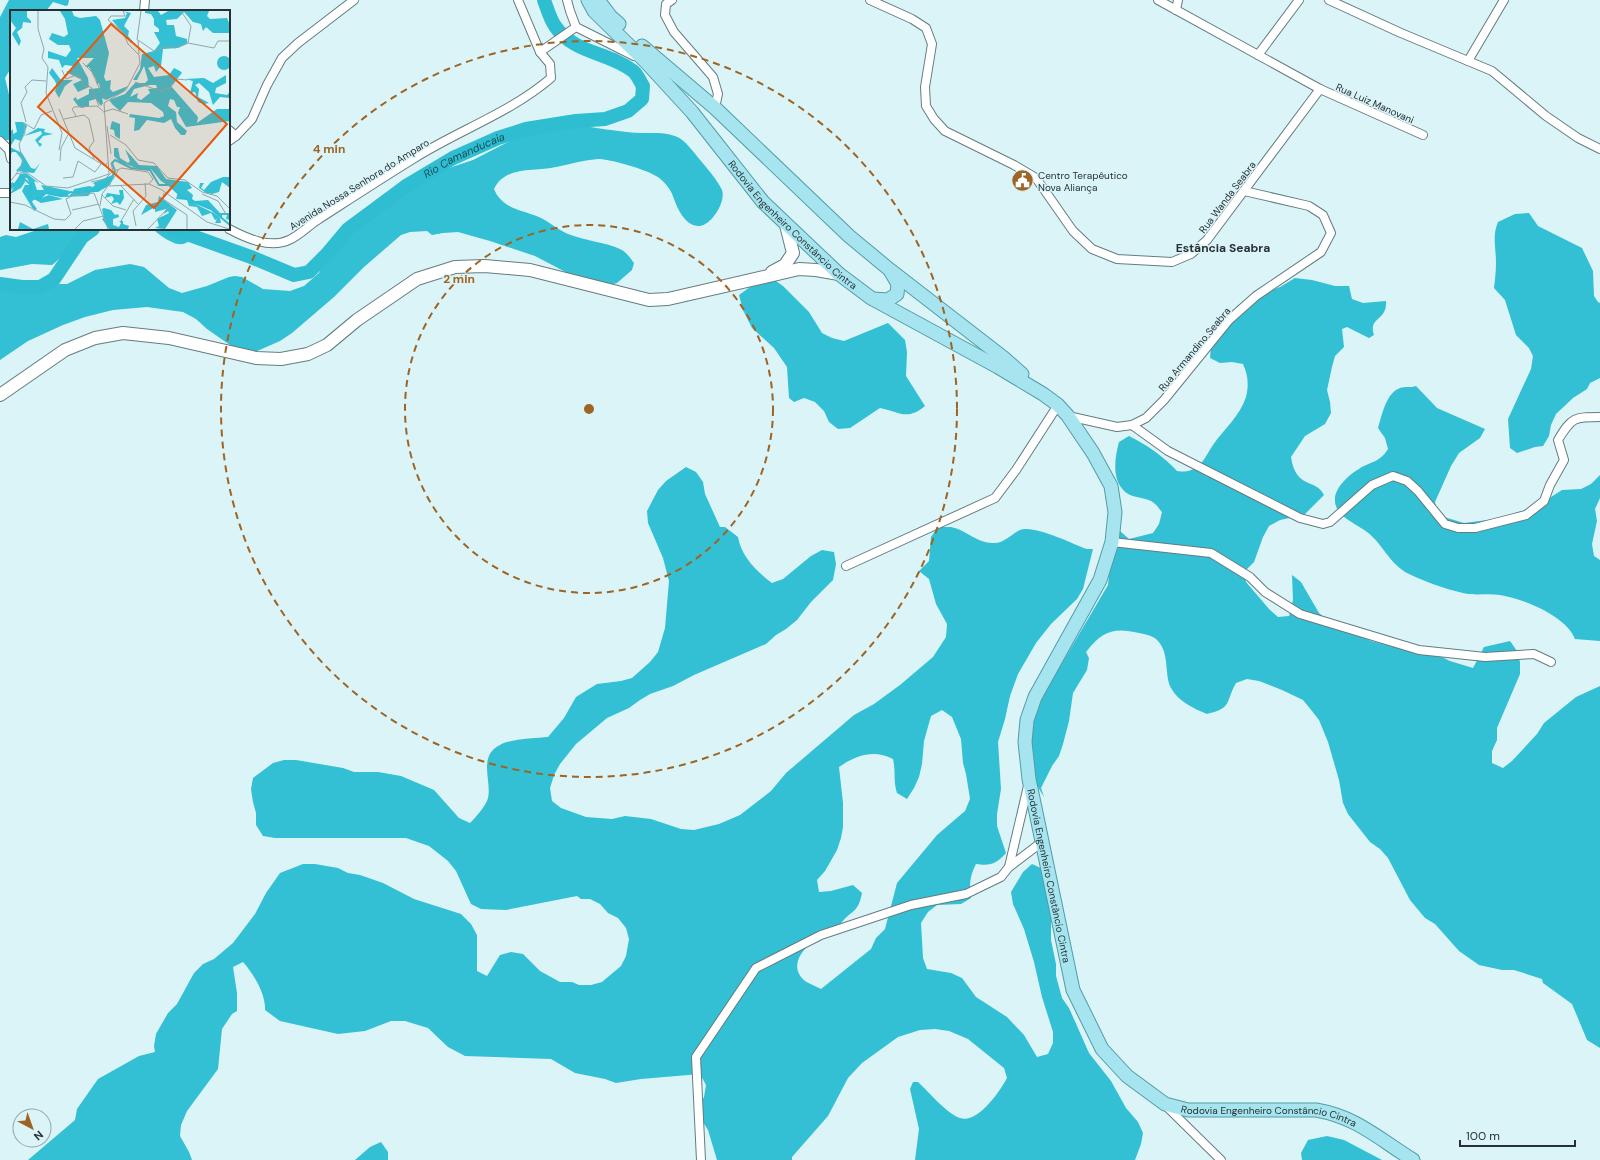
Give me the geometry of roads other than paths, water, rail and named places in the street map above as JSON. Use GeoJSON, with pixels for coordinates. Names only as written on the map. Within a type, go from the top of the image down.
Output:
{"type":"FeatureCollection","features":[{"type":"Feature","properties":{"kind":"main road","name":"Rodovia Engenheiro Constâncio Cintra"},"geometry":{"type":"LineString","coordinates":[[588,0],[594,11],[646,62],[692,112],[763,202],[786,225],[839,274],[872,298],[998,367],[1043,394],[1058,405],[1068,416],[1093,453],[1111,486],[1115,512],[1112,542],[1100,580],[1034,697],[1027,720],[1025,742],[1029,779],[1073,990],[1102,1049],[1132,1081],[1165,1104],[1188,1110],[1308,1110],[1326,1112],[1354,1121],[1413,1160]]}},
{"type":"Feature","properties":{"kind":"main road","name":"Rodovia Engenheiro Constâncio Cintra"},"geometry":{"type":"LineString","coordinates":[[598,0],[610,17],[714,108],[849,236],[890,270],[1005,359],[1043,394]]}},
{"type":"Feature","properties":{"kind":"main road"},"geometry":{"type":"LineString","coordinates":[[764,276],[785,265],[793,253],[786,225]]}},
{"type":"Feature","properties":{"kind":"main road"},"geometry":{"type":"LineString","coordinates":[[0,395],[65,350],[95,338],[123,333],[169,338],[256,358],[281,359],[308,354],[327,345],[357,320],[417,279],[455,267],[485,266],[530,270],[650,300],[668,299],[799,269],[839,274]]}},
{"type":"Feature","properties":{"kind":"main road"},"geometry":{"type":"LineString","coordinates":[[872,298],[888,300],[897,294],[898,284],[890,270]]}},
{"type":"Feature","properties":{"kind":"street"},"geometry":{"type":"LineString","coordinates":[[144,10],[145,0]]}},
{"type":"Feature","properties":{"kind":"street"},"geometry":{"type":"LineString","coordinates":[[230,140],[252,119],[267,85],[282,58],[298,42],[354,0]]}},
{"type":"Feature","properties":{"kind":"street"},"geometry":{"type":"LineString","coordinates":[[518,0],[540,52],[576,27]]}},
{"type":"Feature","properties":{"kind":"street"},"geometry":{"type":"LineString","coordinates":[[567,0],[576,27],[646,62]]}},
{"type":"Feature","properties":{"kind":"street"},"geometry":{"type":"LineString","coordinates":[[672,0],[666,4],[666,15],[674,32],[714,77],[718,94],[714,108]]}},
{"type":"Feature","properties":{"kind":"street","name":"Rua Wanda Seabra"},"geometry":{"type":"LineString","coordinates":[[870,0],[912,19],[926,28],[932,44],[925,87],[926,106],[934,119],[945,131],[1014,165],[1036,178],[1073,231],[1092,249],[1117,259],[1172,262],[1191,254],[1207,240],[1320,89]]}},
{"type":"Feature","properties":{"kind":"street","name":"Rua Luiz Manovani"},"geometry":{"type":"LineString","coordinates":[[1158,0],[1320,89],[1423,135]]}},
{"type":"Feature","properties":{"kind":"street"},"geometry":{"type":"LineString","coordinates":[[1176,10],[1178,0]]}},
{"type":"Feature","properties":{"kind":"street"},"geometry":{"type":"LineString","coordinates":[[1258,55],[1299,0]]}},
{"type":"Feature","properties":{"kind":"street"},"geometry":{"type":"LineString","coordinates":[[1329,0],[1401,33],[1492,71],[1546,116],[1578,138],[1600,149]]}},
{"type":"Feature","properties":{"kind":"street"},"geometry":{"type":"LineString","coordinates":[[1468,61],[1504,0]]}},
{"type":"Feature","properties":{"kind":"street","name":"Avenida Nossa Senhora do Amparo"},"geometry":{"type":"LineString","coordinates":[[230,230],[245,237],[271,243],[289,240],[317,220],[415,157],[503,112],[536,91],[551,78],[550,64],[540,52]]}},
{"type":"Feature","properties":{"kind":"street"},"geometry":{"type":"LineString","coordinates":[[230,131],[236,136]]}},
{"type":"Feature","properties":{"kind":"street"},"geometry":{"type":"LineString","coordinates":[[0,141],[8,150],[10,156]]}},
{"type":"Feature","properties":{"kind":"street","name":"Rua Armandino Seabra"},"geometry":{"type":"LineString","coordinates":[[1068,416],[1117,427],[1132,425],[1146,418],[1164,400],[1229,320],[1256,296],[1320,252],[1331,233],[1323,215],[1310,206],[1244,192]]}},
{"type":"Feature","properties":{"kind":"street"},"geometry":{"type":"LineString","coordinates":[[846,566],[995,498],[1016,470],[1058,405]]}},
{"type":"Feature","properties":{"kind":"street"},"geometry":{"type":"LineString","coordinates":[[1132,425],[1168,451],[1300,518],[1323,524],[1330,522],[1372,485],[1393,476],[1408,481],[1445,524],[1458,528],[1475,528],[1526,515],[1544,501],[1550,485],[1564,460],[1558,440],[1566,427],[1578,417],[1600,417]]}},
{"type":"Feature","properties":{"kind":"street"},"geometry":{"type":"LineString","coordinates":[[1112,542],[1211,553],[1250,577],[1265,592],[1300,614],[1419,650],[1485,657],[1534,654],[1551,662]]}},
{"type":"Feature","properties":{"kind":"street"},"geometry":{"type":"LineString","coordinates":[[1009,866],[1029,779]]}},
{"type":"Feature","properties":{"kind":"street"},"geometry":{"type":"LineString","coordinates":[[701,1160],[696,1057],[756,968],[821,934],[911,905],[966,894],[1001,877],[1009,866],[1042,842]]}},
{"type":"Feature","properties":{"kind":"street"},"geometry":{"type":"LineString","coordinates":[[1165,1104],[1221,1160]]}},
{"type":"Feature","properties":{"kind":"waterway","name":"Rio Camanducaia"},"geometry":{"type":"LineString","coordinates":[[176,230],[251,257],[294,275],[309,272],[327,254],[348,229],[406,186],[453,158],[498,138],[526,129],[576,121],[605,119],[628,111],[642,99],[643,86],[638,76],[624,65],[582,48],[563,35],[553,23],[544,0]]}},
{"type":"Feature","properties":{"kind":"waterway","name":"Rio Camanducaia"},"geometry":{"type":"LineString","coordinates":[[0,284],[22,287],[40,287],[54,279],[82,237],[92,230]]}},
{"type":"Feature","properties":{"kind":"place","name":"Centro Terapêutico Nova Aliança"},"geometry":{"type":"Point","coordinates":[1022,181]}},
{"type":"Feature","properties":{"kind":"district","name":"Estância Seabra"},"geometry":{"type":"Point","coordinates":[1223,248]}}]}
